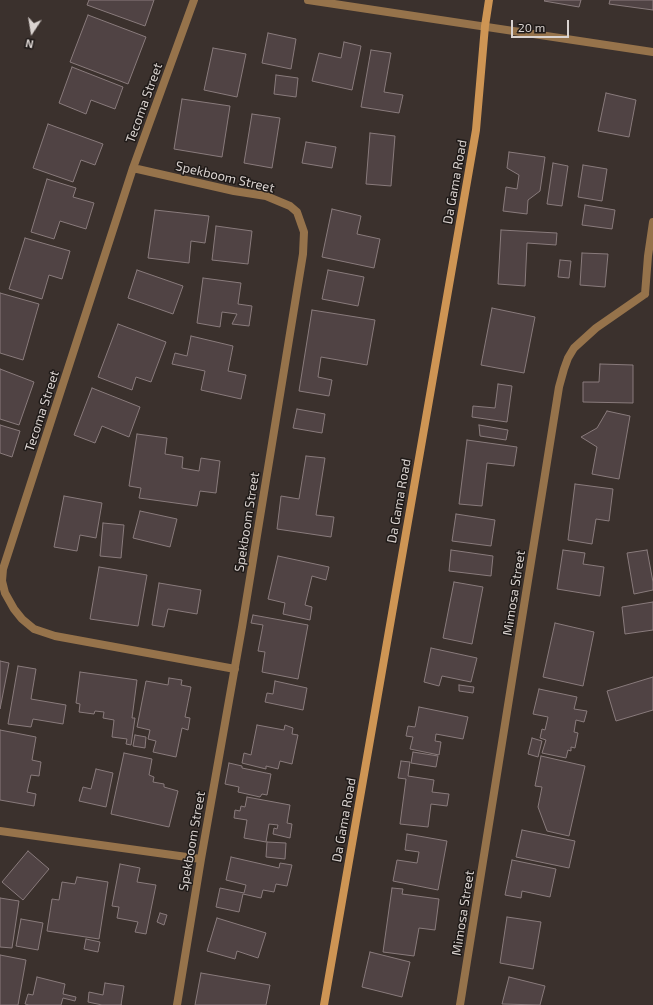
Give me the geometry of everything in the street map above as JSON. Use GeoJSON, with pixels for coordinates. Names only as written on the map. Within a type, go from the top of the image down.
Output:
{"type":"FeatureCollection","features":[{"type":"Feature","properties":{"kind":"street","name":"Tecoma Street"},"geometry":{"type":"LineString","coordinates":[[194,0],[133,168],[3,569],[2,581],[5,593],[14,609],[22,619],[34,629],[55,636],[235,670]]}},
{"type":"Feature","properties":{"kind":"street"},"geometry":{"type":"LineString","coordinates":[[308,0],[653,52]]}},
{"type":"Feature","properties":{"kind":"street","name":"Da Gama Road"},"geometry":{"type":"LineString","coordinates":[[324,1005],[476,130],[485,26],[489,0]]}},
{"type":"Feature","properties":{"kind":"street","name":"Spekboom Street"},"geometry":{"type":"LineString","coordinates":[[133,168],[234,191],[266,196],[290,206],[297,212],[304,232],[302,262],[235,670],[201,859],[177,1005]]}},
{"type":"Feature","properties":{"kind":"street","name":"Mimosa Street"},"geometry":{"type":"LineString","coordinates":[[460,1005],[559,387],[568,358],[574,348],[596,328],[649,294],[648,256],[653,222]]}},
{"type":"Feature","properties":{"kind":"street"},"geometry":{"type":"LineString","coordinates":[[0,831],[201,859]]}},
{"type":"Feature","properties":{"kind":"building"},"geometry":{"type":"Polygon","coordinates":[[[89,0],[154,0],[145,26],[87,5],[89,0]]]}},
{"type":"Feature","properties":{"kind":"building"},"geometry":{"type":"Polygon","coordinates":[[[581,0],[579,7],[544,1],[581,0]]]}},
{"type":"Feature","properties":{"kind":"building"},"geometry":{"type":"Polygon","coordinates":[[[610,0],[653,0],[653,10],[609,4],[610,0]]]}},
{"type":"Feature","properties":{"kind":"building"},"geometry":{"type":"Polygon","coordinates":[[[88,15],[146,37],[128,84],[70,62],[88,15]]]}},
{"type":"Feature","properties":{"kind":"building"},"geometry":{"type":"Polygon","coordinates":[[[268,33],[296,39],[291,69],[262,63],[268,33]]]}},
{"type":"Feature","properties":{"kind":"building"},"geometry":{"type":"Polygon","coordinates":[[[344,42],[361,46],[352,90],[312,81],[319,53],[341,58],[344,42]]]}},
{"type":"Feature","properties":{"kind":"building"},"geometry":{"type":"Polygon","coordinates":[[[213,48],[246,54],[237,97],[204,90],[213,48]]]}},
{"type":"Feature","properties":{"kind":"building"},"geometry":{"type":"Polygon","coordinates":[[[371,50],[391,53],[384,92],[403,95],[399,113],[361,107],[371,50]]]}},
{"type":"Feature","properties":{"kind":"building"},"geometry":{"type":"Polygon","coordinates":[[[72,67],[123,87],[115,109],[91,100],[86,114],[59,103],[72,67]]]}},
{"type":"Feature","properties":{"kind":"building"},"geometry":{"type":"Polygon","coordinates":[[[276,75],[298,78],[296,97],[274,94],[276,75]]]}},
{"type":"Feature","properties":{"kind":"building"},"geometry":{"type":"Polygon","coordinates":[[[606,93],[636,100],[629,137],[598,131],[606,93]]]}},
{"type":"Feature","properties":{"kind":"building"},"geometry":{"type":"Polygon","coordinates":[[[182,99],[230,106],[222,157],[174,149],[182,99]]]}},
{"type":"Feature","properties":{"kind":"building"},"geometry":{"type":"Polygon","coordinates":[[[252,114],[280,118],[272,168],[244,163],[252,114]]]}},
{"type":"Feature","properties":{"kind":"building"},"geometry":{"type":"Polygon","coordinates":[[[48,124],[103,144],[95,165],[81,160],[73,182],[33,168],[48,124]]]}},
{"type":"Feature","properties":{"kind":"building"},"geometry":{"type":"Polygon","coordinates":[[[370,133],[395,136],[391,186],[366,184],[370,133]]]}},
{"type":"Feature","properties":{"kind":"building"},"geometry":{"type":"Polygon","coordinates":[[[306,142],[336,147],[332,168],[302,163],[306,142]]]}},
{"type":"Feature","properties":{"kind":"building"},"geometry":{"type":"Polygon","coordinates":[[[509,152],[545,157],[540,191],[528,200],[527,214],[503,211],[506,187],[517,189],[519,175],[507,168],[509,152]]]}},
{"type":"Feature","properties":{"kind":"building"},"geometry":{"type":"Polygon","coordinates":[[[553,163],[568,166],[562,206],[547,204],[553,163]]]}},
{"type":"Feature","properties":{"kind":"building"},"geometry":{"type":"Polygon","coordinates":[[[583,165],[607,169],[602,201],[578,197],[583,165]]]}},
{"type":"Feature","properties":{"kind":"building"},"geometry":{"type":"Polygon","coordinates":[[[47,179],[76,188],[73,197],[94,203],[86,229],[60,221],[54,239],[31,232],[47,179]]]}},
{"type":"Feature","properties":{"kind":"building"},"geometry":{"type":"Polygon","coordinates":[[[585,205],[615,210],[612,229],[582,225],[585,205]]]}},
{"type":"Feature","properties":{"kind":"building"},"geometry":{"type":"Polygon","coordinates":[[[332,209],[361,216],[357,234],[380,239],[374,268],[322,257],[332,209]]]}},
{"type":"Feature","properties":{"kind":"building"},"geometry":{"type":"Polygon","coordinates":[[[155,210],[209,216],[205,243],[191,241],[189,263],[148,258],[155,210]]]}},
{"type":"Feature","properties":{"kind":"building"},"geometry":{"type":"Polygon","coordinates":[[[216,226],[252,231],[248,264],[212,260],[216,226]]]}},
{"type":"Feature","properties":{"kind":"building"},"geometry":{"type":"Polygon","coordinates":[[[501,230],[557,233],[556,245],[527,243],[525,286],[498,284],[501,230]]]}},
{"type":"Feature","properties":{"kind":"building"},"geometry":{"type":"Polygon","coordinates":[[[25,238],[70,251],[62,279],[49,275],[42,299],[9,289],[25,238]]]}},
{"type":"Feature","properties":{"kind":"building"},"geometry":{"type":"Polygon","coordinates":[[[582,253],[608,254],[605,287],[580,285],[582,253]]]}},
{"type":"Feature","properties":{"kind":"building"},"geometry":{"type":"Polygon","coordinates":[[[560,260],[571,261],[569,278],[558,277],[560,260]]]}},
{"type":"Feature","properties":{"kind":"building"},"geometry":{"type":"Polygon","coordinates":[[[137,270],[183,286],[173,314],[128,298],[137,270]]]}},
{"type":"Feature","properties":{"kind":"building"},"geometry":{"type":"Polygon","coordinates":[[[328,270],[364,277],[358,306],[322,299],[328,270]]]}},
{"type":"Feature","properties":{"kind":"building"},"geometry":{"type":"Polygon","coordinates":[[[203,278],[241,283],[238,304],[252,306],[249,326],[232,324],[237,314],[222,312],[220,327],[197,323],[203,278]]]}},
{"type":"Feature","properties":{"kind":"building"},"geometry":{"type":"Polygon","coordinates":[[[0,293],[39,304],[23,360],[0,353],[0,293]]]}},
{"type":"Feature","properties":{"kind":"building"},"geometry":{"type":"Polygon","coordinates":[[[492,308],[535,317],[524,373],[481,365],[492,308]]]}},
{"type":"Feature","properties":{"kind":"building"},"geometry":{"type":"Polygon","coordinates":[[[312,310],[375,320],[367,365],[321,357],[318,377],[332,380],[329,396],[299,391],[312,310]]]}},
{"type":"Feature","properties":{"kind":"building"},"geometry":{"type":"Polygon","coordinates":[[[118,324],[166,342],[151,382],[136,377],[132,390],[98,377],[118,324]]]}},
{"type":"Feature","properties":{"kind":"building"},"geometry":{"type":"Polygon","coordinates":[[[191,336],[233,346],[228,371],[246,375],[241,399],[201,390],[205,371],[172,364],[175,353],[187,356],[191,336]]]}},
{"type":"Feature","properties":{"kind":"building"},"geometry":{"type":"Polygon","coordinates":[[[600,364],[633,365],[633,403],[583,402],[583,382],[599,382],[600,364]]]}},
{"type":"Feature","properties":{"kind":"building"},"geometry":{"type":"Polygon","coordinates":[[[0,369],[34,382],[19,425],[0,419],[0,369]]]}},
{"type":"Feature","properties":{"kind":"building"},"geometry":{"type":"Polygon","coordinates":[[[498,384],[512,386],[507,422],[472,417],[473,406],[495,408],[498,384]]]}},
{"type":"Feature","properties":{"kind":"building"},"geometry":{"type":"Polygon","coordinates":[[[92,388],[140,407],[129,437],[102,426],[95,443],[74,435],[92,388]]]}},
{"type":"Feature","properties":{"kind":"building"},"geometry":{"type":"Polygon","coordinates":[[[297,409],[325,414],[322,433],[293,428],[297,409]]]}},
{"type":"Feature","properties":{"kind":"building"},"geometry":{"type":"Polygon","coordinates":[[[607,411],[630,416],[619,479],[592,474],[597,447],[581,437],[597,428],[607,411]]]}},
{"type":"Feature","properties":{"kind":"building"},"geometry":{"type":"Polygon","coordinates":[[[0,425],[20,431],[12,457],[0,453],[0,425]]]}},
{"type":"Feature","properties":{"kind":"building"},"geometry":{"type":"Polygon","coordinates":[[[479,425],[508,430],[506,440],[480,436],[479,425]]]}},
{"type":"Feature","properties":{"kind":"building"},"geometry":{"type":"Polygon","coordinates":[[[137,434],[167,438],[165,454],[183,457],[182,468],[199,471],[201,458],[220,461],[216,493],[200,491],[197,506],[139,498],[141,488],[129,486],[137,434]]]}},
{"type":"Feature","properties":{"kind":"building"},"geometry":{"type":"Polygon","coordinates":[[[467,440],[517,447],[514,466],[487,463],[482,506],[459,504],[467,440]]]}},
{"type":"Feature","properties":{"kind":"building"},"geometry":{"type":"Polygon","coordinates":[[[306,456],[325,458],[316,515],[334,517],[331,537],[277,529],[281,496],[299,499],[306,456]]]}},
{"type":"Feature","properties":{"kind":"building"},"geometry":{"type":"Polygon","coordinates":[[[575,484],[613,489],[609,521],[596,519],[592,544],[568,540],[575,484]]]}},
{"type":"Feature","properties":{"kind":"building"},"geometry":{"type":"Polygon","coordinates":[[[64,496],[102,503],[96,538],[80,535],[77,551],[54,547],[64,496]]]}},
{"type":"Feature","properties":{"kind":"building"},"geometry":{"type":"Polygon","coordinates":[[[140,511],[177,519],[170,547],[133,538],[140,511]]]}},
{"type":"Feature","properties":{"kind":"building"},"geometry":{"type":"Polygon","coordinates":[[[456,514],[495,520],[491,546],[452,541],[456,514]]]}},
{"type":"Feature","properties":{"kind":"building"},"geometry":{"type":"Polygon","coordinates":[[[103,523],[124,525],[121,558],[100,556],[103,523]]]}},
{"type":"Feature","properties":{"kind":"building"},"geometry":{"type":"Polygon","coordinates":[[[451,550],[493,556],[491,576],[449,571],[451,550]]]}},
{"type":"Feature","properties":{"kind":"building"},"geometry":{"type":"Polygon","coordinates":[[[563,550],[585,553],[583,564],[604,567],[600,596],[557,589],[563,550]]]}},
{"type":"Feature","properties":{"kind":"building"},"geometry":{"type":"Polygon","coordinates":[[[647,550],[653,590],[634,594],[627,553],[647,550]]]}},
{"type":"Feature","properties":{"kind":"building"},"geometry":{"type":"Polygon","coordinates":[[[278,556],[329,567],[326,580],[312,576],[305,605],[312,607],[310,620],[283,614],[285,603],[268,599],[278,556]]]}},
{"type":"Feature","properties":{"kind":"building"},"geometry":{"type":"Polygon","coordinates":[[[99,567],[147,575],[138,626],[90,619],[99,567]]]}},
{"type":"Feature","properties":{"kind":"building"},"geometry":{"type":"Polygon","coordinates":[[[454,582],[483,587],[472,644],[443,638],[454,582]]]}},
{"type":"Feature","properties":{"kind":"building"},"geometry":{"type":"Polygon","coordinates":[[[159,583],[201,590],[197,614],[168,609],[164,627],[152,625],[159,583]]]}},
{"type":"Feature","properties":{"kind":"building"},"geometry":{"type":"Polygon","coordinates":[[[653,602],[653,630],[625,634],[622,607],[653,602]]]}},
{"type":"Feature","properties":{"kind":"building"},"geometry":{"type":"Polygon","coordinates":[[[253,615],[308,625],[298,679],[262,672],[265,652],[258,651],[263,625],[251,623],[253,615]]]}},
{"type":"Feature","properties":{"kind":"building"},"geometry":{"type":"Polygon","coordinates":[[[555,623],[594,632],[583,686],[543,677],[555,623]]]}},
{"type":"Feature","properties":{"kind":"building"},"geometry":{"type":"Polygon","coordinates":[[[431,648],[477,658],[471,682],[442,676],[439,686],[424,682],[431,648]]]}},
{"type":"Feature","properties":{"kind":"building"},"geometry":{"type":"Polygon","coordinates":[[[0,661],[9,663],[0,709],[0,661]]]}},
{"type":"Feature","properties":{"kind":"building"},"geometry":{"type":"Polygon","coordinates":[[[18,666],[36,669],[31,699],[66,705],[63,724],[33,719],[31,727],[8,724],[18,666]]]}},
{"type":"Feature","properties":{"kind":"building"},"geometry":{"type":"Polygon","coordinates":[[[80,672],[137,680],[132,718],[135,718],[131,745],[126,744],[127,739],[112,737],[114,720],[103,718],[104,712],[95,711],[94,714],[79,712],[80,704],[76,703],[80,672]]]}},
{"type":"Feature","properties":{"kind":"building"},"geometry":{"type":"Polygon","coordinates":[[[653,677],[653,710],[616,721],[607,691],[653,677]]]}},
{"type":"Feature","properties":{"kind":"building"},"geometry":{"type":"Polygon","coordinates":[[[169,678],[182,680],[181,685],[191,687],[185,717],[190,718],[188,730],[182,728],[176,757],[153,752],[156,741],[148,739],[150,730],[137,727],[146,681],[168,685],[169,678]]]}},
{"type":"Feature","properties":{"kind":"building"},"geometry":{"type":"Polygon","coordinates":[[[275,681],[307,688],[303,710],[265,702],[267,693],[273,694],[275,681]]]}},
{"type":"Feature","properties":{"kind":"building"},"geometry":{"type":"Polygon","coordinates":[[[459,685],[474,687],[473,693],[459,691],[459,685]]]}},
{"type":"Feature","properties":{"kind":"building"},"geometry":{"type":"Polygon","coordinates":[[[539,689],[577,697],[574,709],[587,711],[584,722],[576,720],[574,732],[578,733],[575,748],[571,747],[571,751],[568,750],[566,758],[542,753],[546,740],[540,738],[542,729],[545,730],[548,717],[533,714],[539,689]]]}},
{"type":"Feature","properties":{"kind":"building"},"geometry":{"type":"Polygon","coordinates":[[[419,707],[468,717],[463,739],[436,734],[435,741],[441,742],[439,755],[410,749],[413,737],[406,736],[408,726],[415,727],[419,707]]]}},
{"type":"Feature","properties":{"kind":"building"},"geometry":{"type":"Polygon","coordinates":[[[257,725],[284,730],[285,725],[293,728],[292,734],[298,735],[292,764],[280,761],[278,769],[266,766],[266,769],[242,763],[244,753],[251,755],[257,725]]]}},
{"type":"Feature","properties":{"kind":"building"},"geometry":{"type":"Polygon","coordinates":[[[0,730],[36,737],[32,760],[41,762],[39,776],[31,775],[27,792],[36,794],[34,806],[0,800],[0,730]]]}},
{"type":"Feature","properties":{"kind":"building"},"geometry":{"type":"Polygon","coordinates":[[[135,735],[146,737],[145,748],[133,746],[135,735]]]}},
{"type":"Feature","properties":{"kind":"building"},"geometry":{"type":"Polygon","coordinates":[[[532,738],[542,741],[538,757],[528,754],[532,738]]]}},
{"type":"Feature","properties":{"kind":"building"},"geometry":{"type":"Polygon","coordinates":[[[413,752],[438,756],[436,767],[411,763],[413,752]]]}},
{"type":"Feature","properties":{"kind":"building"},"geometry":{"type":"Polygon","coordinates":[[[124,753],[152,759],[149,775],[154,777],[153,782],[164,784],[164,787],[178,791],[169,827],[111,814],[124,753]]]}},
{"type":"Feature","properties":{"kind":"building"},"geometry":{"type":"Polygon","coordinates":[[[541,756],[585,766],[569,836],[547,831],[538,807],[542,787],[535,786],[541,756]]]}},
{"type":"Feature","properties":{"kind":"building"},"geometry":{"type":"Polygon","coordinates":[[[401,761],[410,762],[408,776],[434,780],[432,792],[449,794],[447,806],[431,804],[428,827],[400,824],[406,779],[398,778],[401,761]]]}},
{"type":"Feature","properties":{"kind":"building"},"geometry":{"type":"Polygon","coordinates":[[[229,763],[242,766],[242,768],[271,774],[267,795],[262,794],[260,797],[238,792],[239,787],[225,784],[229,763]]]}},
{"type":"Feature","properties":{"kind":"building"},"geometry":{"type":"Polygon","coordinates":[[[96,769],[113,773],[106,807],[79,801],[83,787],[91,789],[96,769]]]}},
{"type":"Feature","properties":{"kind":"building"},"geometry":{"type":"Polygon","coordinates":[[[247,797],[290,805],[287,823],[292,824],[290,838],[273,834],[274,828],[277,829],[278,825],[269,824],[266,842],[244,838],[247,820],[234,818],[235,810],[240,811],[241,806],[245,807],[247,797]]]}},
{"type":"Feature","properties":{"kind":"building"},"geometry":{"type":"Polygon","coordinates":[[[522,830],[575,841],[569,868],[516,857],[522,830]]]}},
{"type":"Feature","properties":{"kind":"building"},"geometry":{"type":"Polygon","coordinates":[[[407,834],[447,841],[438,890],[393,881],[397,860],[417,863],[419,852],[405,850],[407,834]]]}},
{"type":"Feature","properties":{"kind":"building"},"geometry":{"type":"Polygon","coordinates":[[[267,842],[286,843],[285,859],[266,857],[267,842]]]}},
{"type":"Feature","properties":{"kind":"building"},"geometry":{"type":"Polygon","coordinates":[[[28,851],[49,869],[23,900],[2,882],[28,851]]]}},
{"type":"Feature","properties":{"kind":"building"},"geometry":{"type":"Polygon","coordinates":[[[231,857],[279,868],[280,863],[292,865],[287,886],[276,884],[274,892],[263,890],[261,898],[243,894],[239,912],[216,907],[220,888],[244,893],[246,885],[226,880],[231,857]]]}},
{"type":"Feature","properties":{"kind":"building"},"geometry":{"type":"Polygon","coordinates":[[[512,860],[556,869],[550,897],[522,891],[521,898],[505,895],[512,860]]]}},
{"type":"Feature","properties":{"kind":"building"},"geometry":{"type":"Polygon","coordinates":[[[120,864],[140,868],[137,882],[156,885],[146,934],[135,932],[138,922],[117,918],[119,907],[112,906],[120,864]]]}},
{"type":"Feature","properties":{"kind":"building"},"geometry":{"type":"Polygon","coordinates":[[[77,877],[108,882],[99,939],[47,931],[52,899],[59,900],[62,882],[75,884],[77,877]]]}},
{"type":"Feature","properties":{"kind":"building"},"geometry":{"type":"Polygon","coordinates":[[[392,888],[403,889],[402,894],[439,899],[435,930],[419,928],[414,956],[383,952],[392,888]]]}},
{"type":"Feature","properties":{"kind":"building"},"geometry":{"type":"Polygon","coordinates":[[[0,898],[19,901],[12,948],[0,947],[0,898]]]}},
{"type":"Feature","properties":{"kind":"building"},"geometry":{"type":"Polygon","coordinates":[[[160,913],[167,915],[164,925],[157,922],[160,913]]]}},
{"type":"Feature","properties":{"kind":"building"},"geometry":{"type":"Polygon","coordinates":[[[507,917],[541,922],[533,969],[500,963],[507,917]]]}},
{"type":"Feature","properties":{"kind":"building"},"geometry":{"type":"Polygon","coordinates":[[[217,918],[266,933],[258,958],[237,951],[235,959],[207,951],[217,918]]]}},
{"type":"Feature","properties":{"kind":"building"},"geometry":{"type":"Polygon","coordinates":[[[21,919],[43,923],[38,950],[16,946],[21,919]]]}},
{"type":"Feature","properties":{"kind":"building"},"geometry":{"type":"Polygon","coordinates":[[[86,939],[100,942],[98,952],[84,949],[86,939]]]}},
{"type":"Feature","properties":{"kind":"building"},"geometry":{"type":"Polygon","coordinates":[[[370,952],[410,962],[402,997],[362,987],[370,952]]]}},
{"type":"Feature","properties":{"kind":"building"},"geometry":{"type":"Polygon","coordinates":[[[0,955],[26,960],[18,1005],[0,1005],[0,955]]]}},
{"type":"Feature","properties":{"kind":"building"},"geometry":{"type":"Polygon","coordinates":[[[201,973],[270,985],[266,1005],[195,1005],[201,973]]]}},
{"type":"Feature","properties":{"kind":"building"},"geometry":{"type":"Polygon","coordinates":[[[37,977],[65,984],[63,994],[76,997],[75,1001],[63,998],[61,1005],[25,1004],[28,994],[33,995],[37,977]]]}},
{"type":"Feature","properties":{"kind":"building"},"geometry":{"type":"Polygon","coordinates":[[[509,977],[545,986],[540,1005],[502,1004],[509,977]]]}},
{"type":"Feature","properties":{"kind":"building"},"geometry":{"type":"Polygon","coordinates":[[[105,983],[124,986],[121,1005],[102,1005],[88,1002],[89,992],[103,995],[105,983]]]}}]}
